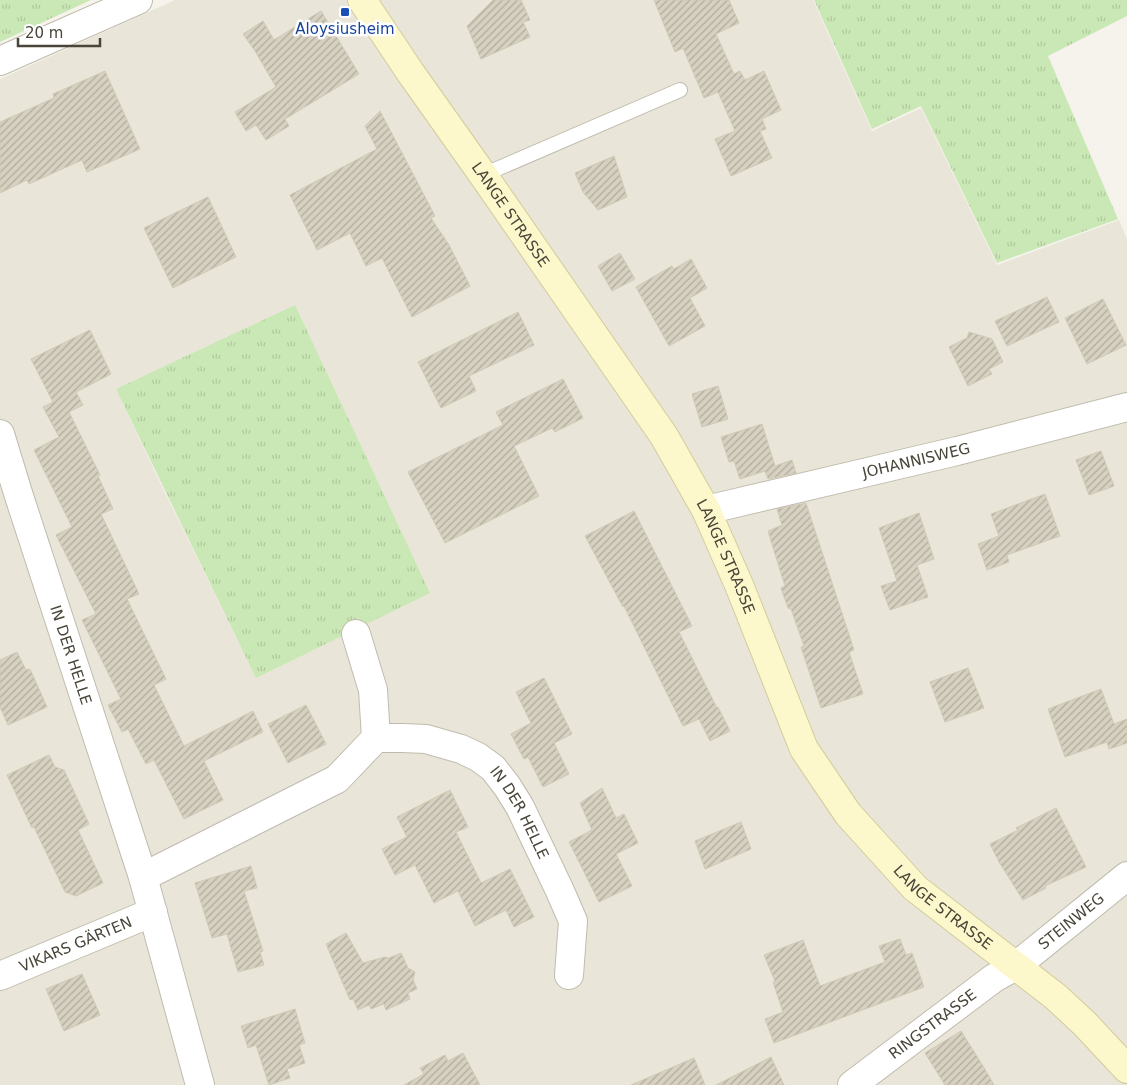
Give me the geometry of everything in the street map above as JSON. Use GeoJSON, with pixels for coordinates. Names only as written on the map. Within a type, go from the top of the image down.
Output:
{"type":"FeatureCollection","features":[{"type":"Feature","properties":{"kind":"main road","name":"LANGE STRASSE"},"geometry":{"type":"LineString","coordinates":[[362,0],[410,72],[484,175],[664,436],[706,510],[739,585],[804,749],[842,806],[915,888],[1056,997],[1085,1024],[1127,1069]]}},
{"type":"Feature","properties":{"kind":"street"},"geometry":{"type":"LineString","coordinates":[[0,61],[138,0]]}},
{"type":"Feature","properties":{"kind":"street","name":"JOHANNISWEG"},"geometry":{"type":"LineString","coordinates":[[706,510],[957,451],[1127,407]]}},
{"type":"Feature","properties":{"kind":"street","name":"IN DER HELLE"},"geometry":{"type":"LineString","coordinates":[[0,434],[143,877],[200,1085]]}},
{"type":"Feature","properties":{"kind":"street"},"geometry":{"type":"LineString","coordinates":[[143,877],[337,779],[376,738],[374,690],[356,634]]}},
{"type":"Feature","properties":{"kind":"street","name":"IN DER HELLE"},"geometry":{"type":"LineString","coordinates":[[376,738],[426,739],[461,749],[478,757],[493,768],[520,807],[560,890],[572,920],[568,975]]}},
{"type":"Feature","properties":{"kind":"street","name":"STEINWEG"},"geometry":{"type":"LineString","coordinates":[[1016,966],[1127,876]]}},
{"type":"Feature","properties":{"kind":"street","name":"VIKARS GÄRTEN"},"geometry":{"type":"LineString","coordinates":[[0,976],[152,912]]}},
{"type":"Feature","properties":{"kind":"street","name":"RINGSTRASSE"},"geometry":{"type":"LineString","coordinates":[[852,1085],[994,978],[1016,966]]}},
{"type":"Feature","properties":{"kind":"lane"},"geometry":{"type":"LineString","coordinates":[[484,175],[680,90]]}},
{"type":"Feature","properties":{"kind":"shaded area"},"geometry":{"type":"Polygon","coordinates":[[[175,0],[813,0],[872,131],[921,108],[997,265],[1119,220],[1127,239],[1127,1085],[0,1085],[0,79],[175,0]],[[116,389],[155,472],[256,678],[116,389]]]}},
{"type":"Feature","properties":{"kind":"green space"},"geometry":{"type":"Polygon","coordinates":[[[0,0],[91,0],[0,42],[0,0]]]}},
{"type":"Feature","properties":{"kind":"green space"},"geometry":{"type":"Polygon","coordinates":[[[814,0],[1127,0],[1127,16],[1048,56],[1118,219],[997,263],[921,106],[872,129],[814,0]]]}},
{"type":"Feature","properties":{"kind":"green space"},"geometry":{"type":"Polygon","coordinates":[[[295,305],[430,593],[256,678],[116,389],[295,305]]]}},
{"type":"Feature","properties":{"kind":"building"},"geometry":{"type":"Polygon","coordinates":[[[493,0],[521,0],[530,20],[523,22],[530,37],[481,59],[467,26],[493,0]]]}},
{"type":"Feature","properties":{"kind":"building"},"geometry":{"type":"Polygon","coordinates":[[[654,0],[729,0],[739,23],[716,34],[734,74],[740,71],[745,80],[764,71],[781,110],[762,119],[766,129],[760,131],[772,158],[731,176],[715,139],[735,131],[718,92],[704,98],[683,48],[675,52],[654,0]]]}},
{"type":"Feature","properties":{"kind":"building"},"geometry":{"type":"Polygon","coordinates":[[[321,11],[359,74],[285,119],[289,126],[266,140],[256,125],[246,131],[235,112],[276,87],[243,34],[263,21],[274,40],[321,11]]]}},
{"type":"Feature","properties":{"kind":"building"},"geometry":{"type":"Polygon","coordinates":[[[105,71],[140,149],[87,172],[82,160],[29,184],[27,180],[0,193],[0,122],[54,98],[53,94],[105,71]]]}},
{"type":"Feature","properties":{"kind":"building"},"geometry":{"type":"Polygon","coordinates":[[[380,111],[435,216],[431,218],[449,245],[470,286],[412,317],[382,258],[366,266],[350,233],[317,250],[290,195],[377,149],[365,126],[380,111]]]}},
{"type":"Feature","properties":{"kind":"building"},"geometry":{"type":"Polygon","coordinates":[[[614,156],[627,197],[598,210],[583,192],[575,173],[614,156]]]}},
{"type":"Feature","properties":{"kind":"building"},"geometry":{"type":"Polygon","coordinates":[[[208,197],[236,257],[173,288],[144,228],[208,197]]]}},
{"type":"Feature","properties":{"kind":"building"},"geometry":{"type":"Polygon","coordinates":[[[620,253],[635,279],[612,291],[598,266],[620,253]]]}},
{"type":"Feature","properties":{"kind":"building"},"geometry":{"type":"Polygon","coordinates":[[[691,259],[707,288],[690,298],[705,326],[669,346],[636,287],[672,266],[674,269],[691,259]]]}},
{"type":"Feature","properties":{"kind":"building"},"geometry":{"type":"Polygon","coordinates":[[[1047,297],[1059,322],[1007,346],[995,321],[1047,297]]]}},
{"type":"Feature","properties":{"kind":"building"},"geometry":{"type":"Polygon","coordinates":[[[1103,299],[1126,345],[1087,364],[1065,318],[1103,299]]]}},
{"type":"Feature","properties":{"kind":"building"},"geometry":{"type":"Polygon","coordinates":[[[518,312],[534,345],[469,376],[476,391],[441,408],[418,362],[518,312]]]}},
{"type":"Feature","properties":{"kind":"building"},"geometry":{"type":"Polygon","coordinates":[[[90,330],[111,374],[76,392],[83,405],[69,412],[100,475],[98,476],[113,509],[101,514],[139,594],[127,599],[166,679],[154,685],[184,746],[253,711],[263,732],[204,761],[223,800],[184,819],[154,760],[146,764],[128,729],[122,732],[108,705],[121,699],[82,620],[96,614],[56,535],[72,527],[34,450],[59,437],[43,407],[53,402],[31,359],[90,330]]]}},
{"type":"Feature","properties":{"kind":"building"},"geometry":{"type":"Polygon","coordinates":[[[969,332],[992,339],[1003,362],[989,369],[992,374],[968,386],[949,347],[967,338],[969,332]]]}},
{"type":"Feature","properties":{"kind":"building"},"geometry":{"type":"Polygon","coordinates":[[[563,379],[583,418],[555,432],[552,428],[514,446],[539,496],[445,543],[408,472],[503,425],[496,412],[563,379]]]}},
{"type":"Feature","properties":{"kind":"building"},"geometry":{"type":"Polygon","coordinates":[[[718,386],[728,419],[702,427],[692,394],[718,386]]]}},
{"type":"Feature","properties":{"kind":"building"},"geometry":{"type":"Polygon","coordinates":[[[762,424],[775,466],[792,460],[796,473],[768,479],[765,471],[740,479],[734,461],[729,462],[721,437],[762,424]]]}},
{"type":"Feature","properties":{"kind":"building"},"geometry":{"type":"Polygon","coordinates":[[[1101,451],[1114,486],[1089,495],[1076,460],[1101,451]]]}},
{"type":"Feature","properties":{"kind":"building"},"geometry":{"type":"Polygon","coordinates":[[[1045,494],[1060,536],[1007,555],[1009,562],[987,570],[978,544],[999,536],[991,514],[1045,494]]]}},
{"type":"Feature","properties":{"kind":"building"},"geometry":{"type":"Polygon","coordinates":[[[806,503],[854,650],[849,652],[863,694],[821,708],[801,647],[804,646],[791,609],[788,608],[781,588],[785,586],[768,531],[782,525],[777,509],[806,503]]]}},
{"type":"Feature","properties":{"kind":"building"},"geometry":{"type":"Polygon","coordinates":[[[634,511],[692,626],[679,632],[730,731],[710,741],[699,719],[683,726],[624,606],[585,536],[634,511]]]}},
{"type":"Feature","properties":{"kind":"building"},"geometry":{"type":"Polygon","coordinates":[[[919,513],[934,559],[917,565],[928,597],[890,610],[881,586],[897,581],[879,528],[919,513]]]}},
{"type":"Feature","properties":{"kind":"building"},"geometry":{"type":"Polygon","coordinates":[[[17,652],[26,670],[30,669],[47,707],[8,725],[0,707],[0,660],[17,652]]]}},
{"type":"Feature","properties":{"kind":"building"},"geometry":{"type":"Polygon","coordinates":[[[968,668],[984,708],[945,722],[930,682],[968,668]]]}},
{"type":"Feature","properties":{"kind":"building"},"geometry":{"type":"Polygon","coordinates":[[[544,678],[572,734],[554,743],[569,774],[543,787],[528,757],[524,759],[511,734],[531,723],[516,692],[544,678]]]}},
{"type":"Feature","properties":{"kind":"building"},"geometry":{"type":"Polygon","coordinates":[[[1101,689],[1114,724],[1127,719],[1127,743],[1109,749],[1107,742],[1065,757],[1048,709],[1101,689]]]}},
{"type":"Feature","properties":{"kind":"building"},"geometry":{"type":"Polygon","coordinates":[[[306,705],[326,744],[288,763],[268,724],[306,705]]]}},
{"type":"Feature","properties":{"kind":"building"},"geometry":{"type":"Polygon","coordinates":[[[49,755],[55,767],[64,770],[89,824],[78,830],[103,883],[76,896],[65,892],[7,775],[49,755]]]}},
{"type":"Feature","properties":{"kind":"building"},"geometry":{"type":"Polygon","coordinates":[[[602,788],[616,818],[624,814],[638,843],[616,854],[632,886],[599,902],[569,842],[592,830],[580,803],[602,788]]]}},
{"type":"Feature","properties":{"kind":"building"},"geometry":{"type":"Polygon","coordinates":[[[450,790],[468,827],[456,832],[481,883],[510,869],[534,917],[514,927],[506,910],[475,926],[458,891],[434,903],[415,865],[395,875],[382,849],[407,837],[397,817],[450,790]]]}},
{"type":"Feature","properties":{"kind":"building"},"geometry":{"type":"Polygon","coordinates":[[[1056,808],[1086,867],[1045,886],[1046,888],[1023,900],[990,844],[1018,830],[1016,828],[1056,808]]]}},
{"type":"Feature","properties":{"kind":"building"},"geometry":{"type":"Polygon","coordinates":[[[741,822],[751,849],[705,869],[695,841],[741,822]]]}},
{"type":"Feature","properties":{"kind":"building"},"geometry":{"type":"Polygon","coordinates":[[[251,866],[257,888],[244,891],[263,951],[260,952],[264,965],[238,972],[227,934],[212,938],[195,883],[251,866]]]}},
{"type":"Feature","properties":{"kind":"building"},"geometry":{"type":"Polygon","coordinates":[[[346,933],[363,963],[385,957],[389,958],[401,953],[408,968],[415,972],[413,980],[417,989],[408,993],[410,999],[386,1010],[384,1004],[371,1009],[369,1005],[358,1010],[353,999],[350,1000],[326,944],[346,933]]]}},
{"type":"Feature","properties":{"kind":"building"},"geometry":{"type":"Polygon","coordinates":[[[900,939],[906,955],[912,953],[924,987],[774,1043],[765,1019],[783,1012],[773,982],[775,981],[764,955],[803,940],[820,986],[885,962],[879,946],[900,939]]]}},
{"type":"Feature","properties":{"kind":"building"},"geometry":{"type":"Polygon","coordinates":[[[82,974],[100,1015],[64,1031],[46,989],[82,974]]]}},
{"type":"Feature","properties":{"kind":"building"},"geometry":{"type":"Polygon","coordinates":[[[295,1009],[305,1043],[299,1045],[305,1063],[287,1069],[290,1078],[269,1085],[256,1045],[248,1048],[241,1026],[295,1009]]]}},
{"type":"Feature","properties":{"kind":"building"},"geometry":{"type":"Polygon","coordinates":[[[961,1031],[994,1085],[945,1085],[925,1053],[961,1031]]]}},
{"type":"Feature","properties":{"kind":"building"},"geometry":{"type":"Polygon","coordinates":[[[463,1053],[480,1085],[404,1085],[424,1074],[420,1068],[445,1055],[448,1061],[463,1053]]]}},
{"type":"Feature","properties":{"kind":"building"},"geometry":{"type":"Polygon","coordinates":[[[771,1057],[784,1085],[716,1085],[771,1057]]]}},
{"type":"Feature","properties":{"kind":"building"},"geometry":{"type":"Polygon","coordinates":[[[694,1058],[705,1085],[631,1085],[694,1058]]]}},
{"type":"Feature","properties":{"kind":"place","name":"Aloysiusheim"},"geometry":{"type":"Point","coordinates":[345,12]}}]}
